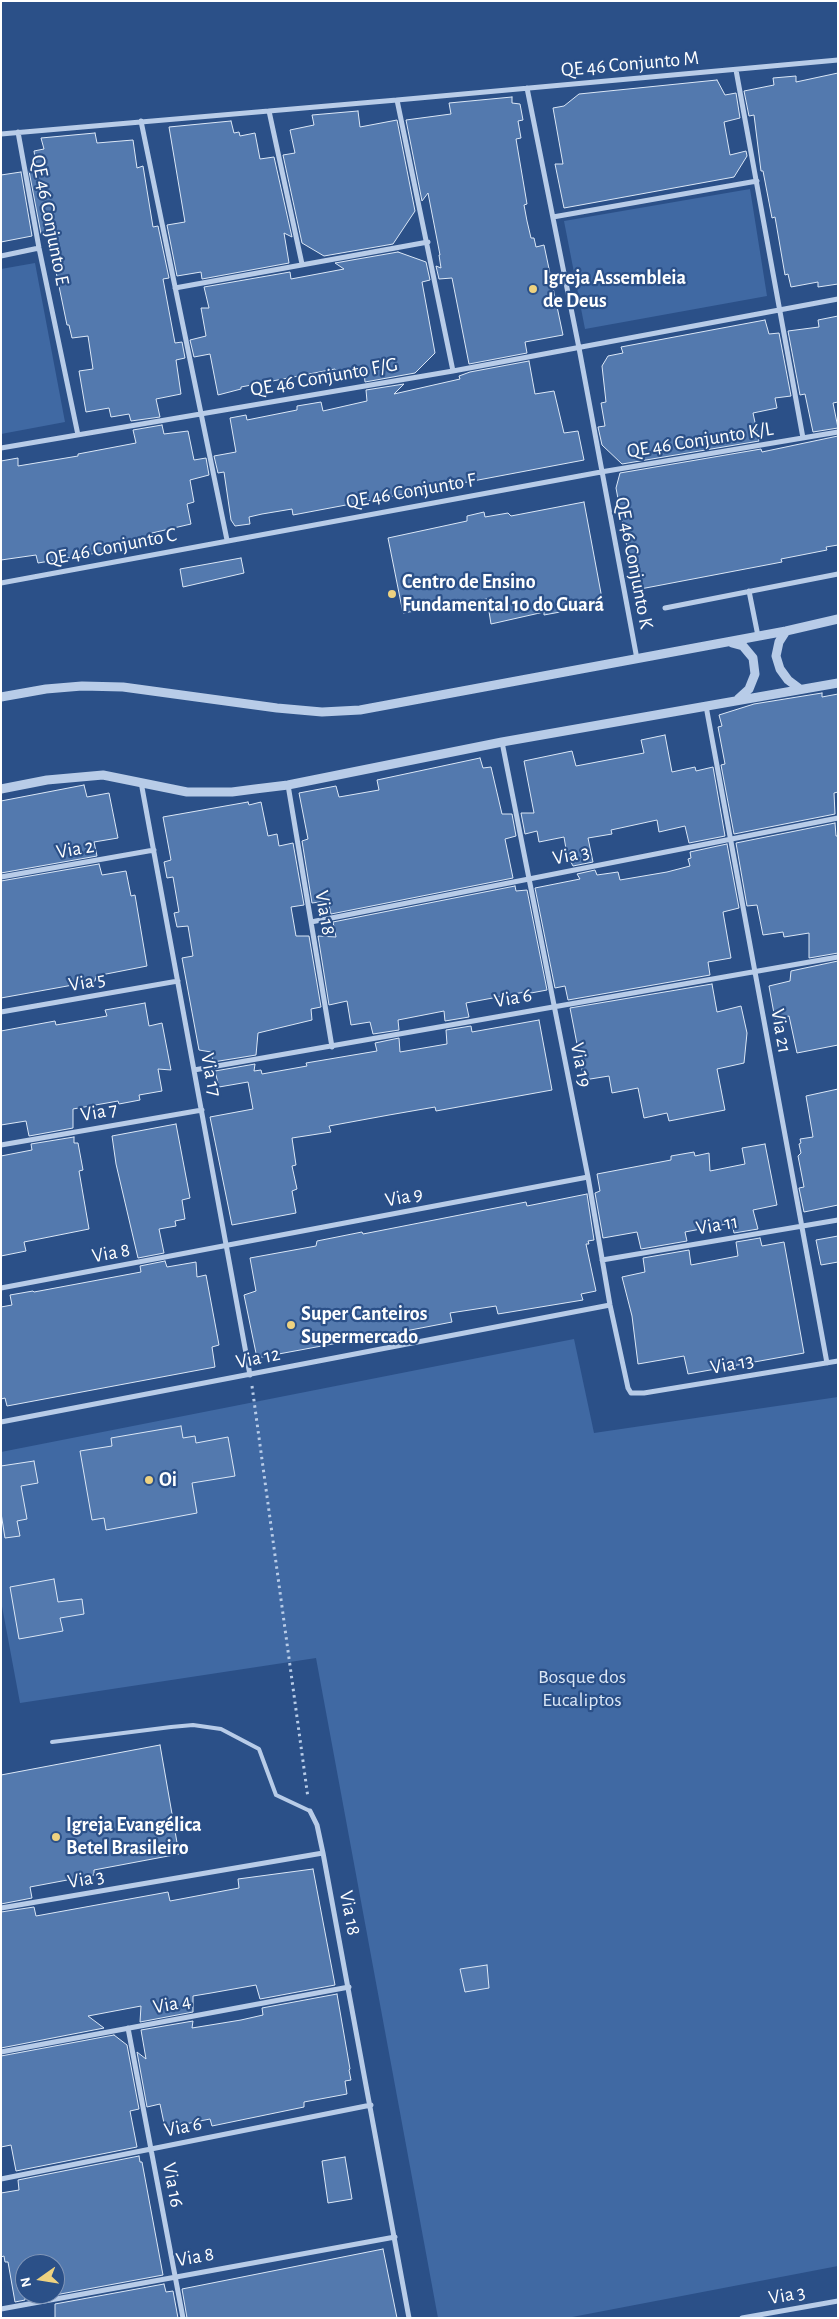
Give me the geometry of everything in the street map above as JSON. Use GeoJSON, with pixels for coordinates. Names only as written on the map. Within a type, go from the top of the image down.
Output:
{"type":"FeatureCollection","features":[{"type":"Feature","properties":{"kind":"street","name":"QE 46 Conjunto M"},"geometry":{"type":"LineString","coordinates":[[397,100],[838,60]]}},
{"type":"Feature","properties":{"kind":"street"},"geometry":{"type":"LineString","coordinates":[[736,70],[803,438]]}},
{"type":"Feature","properties":{"kind":"street","name":"QE 46 Conjunto K"},"geometry":{"type":"LineString","coordinates":[[527,88],[579,348],[637,659]]}},
{"type":"Feature","properties":{"kind":"street"},"geometry":{"type":"LineString","coordinates":[[397,100],[428,242],[453,371]]}},
{"type":"Feature","properties":{"kind":"street","name":"QE 46 Conjunto E"},"geometry":{"type":"LineString","coordinates":[[78,434],[39,248],[18,132],[397,100]]}},
{"type":"Feature","properties":{"kind":"street"},"geometry":{"type":"LineString","coordinates":[[269,111],[302,264]]}},
{"type":"Feature","properties":{"kind":"street"},"geometry":{"type":"LineString","coordinates":[[141,122],[227,540]]}},
{"type":"Feature","properties":{"kind":"street"},"geometry":{"type":"LineString","coordinates":[[1,134],[18,132]]}},
{"type":"Feature","properties":{"kind":"street"},"geometry":{"type":"LineString","coordinates":[[553,217],[757,181]]}},
{"type":"Feature","properties":{"kind":"street"},"geometry":{"type":"LineString","coordinates":[[175,288],[428,242]]}},
{"type":"Feature","properties":{"kind":"street"},"geometry":{"type":"LineString","coordinates":[[1,256],[39,248]]}},
{"type":"Feature","properties":{"kind":"street","name":"QE 46 Conjunto F/G"},"geometry":{"type":"LineString","coordinates":[[78,434],[453,371],[838,299]]}},
{"type":"Feature","properties":{"kind":"street","name":"QE 46 Conjunto K/L"},"geometry":{"type":"LineString","coordinates":[[601,472],[838,432]]}},
{"type":"Feature","properties":{"kind":"street"},"geometry":{"type":"LineString","coordinates":[[1,448],[78,434]]}},
{"type":"Feature","properties":{"kind":"street","name":"QE 46 Conjunto F"},"geometry":{"type":"LineString","coordinates":[[227,540],[601,472]]}},
{"type":"Feature","properties":{"kind":"street","name":"QE 46 Conjunto C"},"geometry":{"type":"LineString","coordinates":[[1,582],[227,540]]}},
{"type":"Feature","properties":{"kind":"street","name":"QE 46 Conjunto K"},"geometry":{"type":"LineString","coordinates":[[665,608],[838,574]]}},
{"type":"Feature","properties":{"kind":"street"},"geometry":{"type":"LineString","coordinates":[[749,591],[758,636]]}},
{"type":"Feature","properties":{"kind":"street"},"geometry":{"type":"LineString","coordinates":[[1,697],[46,689],[82,686],[123,687],[286,709],[322,712],[360,710],[786,631],[838,619]]}},
{"type":"Feature","properties":{"kind":"street"},"geometry":{"type":"LineString","coordinates":[[786,631],[779,642],[776,656],[780,669],[788,680],[800,689]]}},
{"type":"Feature","properties":{"kind":"street"},"geometry":{"type":"LineString","coordinates":[[728,642],[743,646],[753,658],[755,674],[750,689],[738,699]]}},
{"type":"Feature","properties":{"kind":"street"},"geometry":{"type":"LineString","coordinates":[[1,789],[47,780],[93,775],[141,781],[187,792],[204,793],[232,792],[288,785],[502,742],[738,699],[838,683]]}},
{"type":"Feature","properties":{"kind":"street","name":"Via 21"},"geometry":{"type":"LineString","coordinates":[[706,706],[826,1363]]}},
{"type":"Feature","properties":{"kind":"street","name":"Via 19"},"geometry":{"type":"LineString","coordinates":[[502,742],[588,1177],[625,1381],[631,1393]]}},
{"type":"Feature","properties":{"kind":"street","name":"Via 17"},"geometry":{"type":"LineString","coordinates":[[141,781],[250,1375]]}},
{"type":"Feature","properties":{"kind":"street","name":"Via 18"},"geometry":{"type":"LineString","coordinates":[[288,785],[332,1046]]}},
{"type":"Feature","properties":{"kind":"street","name":"Via 3"},"geometry":{"type":"LineString","coordinates":[[311,922],[838,818]]}},
{"type":"Feature","properties":{"kind":"street","name":"Via 2"},"geometry":{"type":"LineString","coordinates":[[1,877],[154,850]]}},
{"type":"Feature","properties":{"kind":"street","name":"Via 6"},"geometry":{"type":"LineString","coordinates":[[194,1070],[838,956]]}},
{"type":"Feature","properties":{"kind":"street","name":"Via 5"},"geometry":{"type":"LineString","coordinates":[[1,1012],[178,981]]}},
{"type":"Feature","properties":{"kind":"street","name":"Via 7"},"geometry":{"type":"LineString","coordinates":[[1,1145],[202,1110]]}},
{"type":"Feature","properties":{"kind":"street","name":"Via 9"},"geometry":{"type":"LineString","coordinates":[[227,1247],[588,1177]]}},
{"type":"Feature","properties":{"kind":"street","name":"Via 11"},"geometry":{"type":"LineString","coordinates":[[602,1260],[838,1220]]}},
{"type":"Feature","properties":{"kind":"street","name":"Via 8"},"geometry":{"type":"LineString","coordinates":[[1,1288],[227,1247]]}},
{"type":"Feature","properties":{"kind":"street","name":"Via 12"},"geometry":{"type":"LineString","coordinates":[[1,1422],[610,1305]]}},
{"type":"Feature","properties":{"kind":"street","name":"Via 13"},"geometry":{"type":"LineString","coordinates":[[631,1393],[654,1392],[838,1361]]}},
{"type":"Feature","properties":{"kind":"street","name":"Via 18"},"geometry":{"type":"LineString","coordinates":[[310,1811],[317,1825],[323,1852],[409,2318]]}},
{"type":"Feature","properties":{"kind":"street","name":"Via 3"},"geometry":{"type":"LineString","coordinates":[[1,1908],[323,1852]]}},
{"type":"Feature","properties":{"kind":"street","name":"Via 4"},"geometry":{"type":"LineString","coordinates":[[1,2052],[348,1987]]}},
{"type":"Feature","properties":{"kind":"street","name":"Via 16"},"geometry":{"type":"LineString","coordinates":[[128,2028],[183,2318]]}},
{"type":"Feature","properties":{"kind":"street","name":"Via 6"},"geometry":{"type":"LineString","coordinates":[[1,2179],[371,2105]]}},
{"type":"Feature","properties":{"kind":"street","name":"Via 8"},"geometry":{"type":"LineString","coordinates":[[1,2309],[394,2237]]}},
{"type":"Feature","properties":{"kind":"street","name":"Via 3"},"geometry":{"type":"LineString","coordinates":[[742,2318],[838,2301]]}},
{"type":"Feature","properties":{"kind":"street"},"geometry":{"type":"LineString","coordinates":[[786,2310],[787,2318]]}},
{"type":"Feature","properties":{"kind":"lane"},"geometry":{"type":"LineString","coordinates":[[52,1742],[193,1725],[221,1729],[259,1749],[276,1795],[310,1811]]}},
{"type":"Feature","properties":{"kind":"path"},"geometry":{"type":"LineString","coordinates":[[250,1375],[310,1811]]}},
{"type":"Feature","properties":{"kind":"green space"},"geometry":{"type":"Polygon","coordinates":[[[750,189],[767,296],[585,329],[564,221],[750,189]]]}},
{"type":"Feature","properties":{"kind":"green space"},"geometry":{"type":"Polygon","coordinates":[[[35,263],[65,422],[1,434],[1,269],[35,263]]]}},
{"type":"Feature","properties":{"kind":"green space","name":"Bosque dos Eucaliptos"},"geometry":{"type":"Polygon","coordinates":[[[574,1339],[594,1433],[838,1397],[838,2266],[567,2318],[438,2318],[316,1658],[20,1703],[1,1601],[1,1452],[574,1339]]]}},
{"type":"Feature","properties":{"kind":"building"},"geometry":{"type":"Polygon","coordinates":[[[838,73],[838,284],[818,287],[818,282],[791,287],[788,274],[785,275],[775,217],[772,218],[763,171],[761,171],[754,115],[749,116],[744,91],[774,85],[773,78],[796,76],[796,82],[838,73]]]}},
{"type":"Feature","properties":{"kind":"building"},"geometry":{"type":"Polygon","coordinates":[[[717,80],[725,95],[736,93],[740,118],[724,122],[730,155],[746,151],[747,156],[734,177],[564,208],[555,164],[563,164],[553,108],[564,106],[579,94],[717,80]]]}},
{"type":"Feature","properties":{"kind":"building"},"geometry":{"type":"Polygon","coordinates":[[[512,97],[512,103],[520,104],[523,120],[518,121],[521,138],[516,139],[527,204],[524,205],[527,221],[531,238],[534,238],[536,247],[544,245],[563,335],[525,342],[527,353],[469,364],[452,278],[439,279],[436,266],[441,268],[440,255],[428,193],[422,201],[406,120],[451,114],[449,103],[512,97]]]}},
{"type":"Feature","properties":{"kind":"building"},"geometry":{"type":"Polygon","coordinates":[[[358,111],[360,127],[397,120],[415,211],[393,244],[324,256],[302,243],[283,155],[295,153],[290,130],[314,125],[312,115],[358,111]]]}},
{"type":"Feature","properties":{"kind":"building"},"geometry":{"type":"Polygon","coordinates":[[[231,121],[234,133],[239,132],[240,136],[255,133],[260,159],[274,157],[292,237],[284,233],[289,263],[202,279],[201,272],[177,276],[167,225],[185,222],[169,127],[231,121]]]}},
{"type":"Feature","properties":{"kind":"building"},"geometry":{"type":"Polygon","coordinates":[[[95,133],[97,143],[133,140],[137,168],[143,166],[153,227],[158,226],[169,278],[163,279],[175,343],[182,342],[185,358],[176,360],[181,394],[156,399],[160,417],[131,421],[129,414],[111,417],[109,408],[86,412],[79,371],[93,369],[88,336],[72,338],[69,325],[67,325],[48,233],[41,234],[29,171],[37,170],[34,151],[44,149],[41,138],[95,133]]]}},
{"type":"Feature","properties":{"kind":"building"},"geometry":{"type":"Polygon","coordinates":[[[21,172],[32,236],[1,242],[1,175],[21,172]]]}},
{"type":"Feature","properties":{"kind":"building"},"geometry":{"type":"Polygon","coordinates":[[[398,252],[426,262],[430,280],[422,282],[435,353],[415,373],[365,382],[364,372],[335,377],[335,369],[241,387],[241,389],[218,395],[210,354],[194,357],[190,340],[206,336],[201,308],[209,308],[204,287],[290,272],[291,279],[344,269],[335,263],[398,252]]]}},
{"type":"Feature","properties":{"kind":"building"},"geometry":{"type":"Polygon","coordinates":[[[838,316],[838,402],[833,403],[838,428],[813,432],[805,394],[800,395],[788,331],[819,327],[818,320],[838,316]]]}},
{"type":"Feature","properties":{"kind":"building"},"geometry":{"type":"Polygon","coordinates":[[[765,320],[769,334],[779,333],[791,396],[775,398],[777,408],[753,413],[759,441],[622,464],[602,445],[598,427],[605,426],[601,403],[606,402],[602,366],[608,356],[623,353],[621,347],[765,320]]]}},
{"type":"Feature","properties":{"kind":"building"},"geometry":{"type":"Polygon","coordinates":[[[529,361],[535,394],[554,391],[564,433],[578,431],[584,460],[293,515],[292,509],[262,514],[249,517],[250,524],[235,526],[231,520],[224,472],[218,473],[214,456],[236,452],[230,418],[246,415],[247,420],[297,410],[297,406],[321,402],[323,411],[367,401],[366,390],[404,384],[394,394],[460,379],[459,376],[470,372],[529,361]]]}},
{"type":"Feature","properties":{"kind":"building"},"geometry":{"type":"Polygon","coordinates":[[[162,425],[164,434],[188,431],[194,460],[206,458],[209,475],[190,480],[194,502],[187,504],[191,524],[152,533],[155,543],[38,563],[36,555],[1,560],[1,461],[18,458],[18,466],[78,456],[78,454],[136,443],[133,430],[162,425]]]}},
{"type":"Feature","properties":{"kind":"building"},"geometry":{"type":"Polygon","coordinates":[[[838,436],[838,545],[826,547],[827,550],[781,559],[782,562],[635,590],[616,488],[620,473],[761,449],[762,452],[838,436]]]}},
{"type":"Feature","properties":{"kind":"building"},"geometry":{"type":"Polygon","coordinates":[[[584,502],[603,604],[544,615],[544,612],[491,624],[487,599],[403,613],[388,538],[467,521],[467,516],[484,512],[485,517],[508,513],[511,516],[584,502]]]}},
{"type":"Feature","properties":{"kind":"building"},"geometry":{"type":"Polygon","coordinates":[[[241,558],[244,573],[183,587],[180,569],[241,558]]]}},
{"type":"Feature","properties":{"kind":"building"},"geometry":{"type":"Polygon","coordinates":[[[822,693],[822,697],[838,694],[838,792],[834,793],[835,814],[734,834],[721,765],[725,764],[718,727],[722,726],[719,715],[754,704],[822,693]]]}},
{"type":"Feature","properties":{"kind":"building"},"geometry":{"type":"Polygon","coordinates":[[[665,735],[672,772],[695,767],[696,771],[713,767],[725,836],[689,843],[685,826],[659,832],[657,820],[611,830],[612,834],[588,838],[593,862],[573,866],[567,855],[564,837],[539,842],[537,831],[525,834],[521,813],[534,813],[524,761],[572,751],[576,766],[644,753],[641,740],[665,735]]]}},
{"type":"Feature","properties":{"kind":"building"},"geometry":{"type":"Polygon","coordinates":[[[480,758],[483,768],[491,767],[502,814],[512,814],[516,836],[505,839],[513,878],[331,914],[328,901],[312,903],[302,841],[308,839],[299,793],[336,786],[339,797],[379,790],[377,780],[480,758]]]}},
{"type":"Feature","properties":{"kind":"building"},"geometry":{"type":"Polygon","coordinates":[[[84,785],[87,797],[109,793],[118,838],[94,842],[97,856],[1,873],[1,801],[84,785]]]}},
{"type":"Feature","properties":{"kind":"building"},"geometry":{"type":"Polygon","coordinates":[[[248,802],[249,805],[261,802],[268,836],[277,834],[279,846],[293,843],[304,905],[291,907],[296,936],[309,936],[321,1007],[311,1009],[312,1020],[258,1033],[256,1055],[213,1062],[211,1052],[199,1050],[182,958],[193,956],[188,926],[177,927],[174,913],[179,912],[173,877],[167,878],[164,862],[171,860],[163,817],[248,802]]]}},
{"type":"Feature","properties":{"kind":"building"},"geometry":{"type":"Polygon","coordinates":[[[835,823],[836,836],[838,836],[838,953],[809,958],[809,933],[784,937],[783,932],[763,935],[757,905],[747,906],[736,843],[835,823]]]}},
{"type":"Feature","properties":{"kind":"building"},"geometry":{"type":"Polygon","coordinates":[[[727,844],[739,908],[723,912],[731,958],[708,962],[710,975],[568,1000],[565,986],[555,988],[535,888],[580,879],[577,874],[595,870],[597,875],[618,872],[620,880],[667,872],[690,866],[688,859],[691,858],[690,852],[727,844]]]}},
{"type":"Feature","properties":{"kind":"building"},"geometry":{"type":"Polygon","coordinates":[[[99,864],[102,875],[126,871],[131,896],[135,895],[147,966],[96,976],[95,981],[1,998],[1,881],[99,864]]]}},
{"type":"Feature","properties":{"kind":"building"},"geometry":{"type":"Polygon","coordinates":[[[515,886],[516,891],[527,890],[547,990],[531,993],[530,991],[466,1003],[469,1017],[445,1021],[444,1011],[398,1020],[399,1030],[373,1034],[370,1022],[351,1025],[347,1001],[329,1005],[318,936],[336,937],[333,922],[515,886]]]}},
{"type":"Feature","properties":{"kind":"building"},"geometry":{"type":"Polygon","coordinates":[[[838,961],[838,1045],[797,1053],[789,1016],[775,1019],[769,986],[790,981],[791,971],[838,961]]]}},
{"type":"Feature","properties":{"kind":"building"},"geometry":{"type":"Polygon","coordinates":[[[712,984],[717,1012],[741,1006],[747,1033],[744,1063],[717,1069],[725,1110],[669,1121],[667,1113],[644,1118],[638,1088],[612,1093],[609,1076],[584,1080],[570,1008],[712,984]]]}},
{"type":"Feature","properties":{"kind":"building"},"geometry":{"type":"Polygon","coordinates":[[[145,1003],[149,1026],[162,1023],[171,1070],[158,1069],[162,1091],[139,1095],[140,1100],[119,1104],[118,1101],[73,1109],[73,1128],[29,1136],[26,1121],[1,1125],[1,1031],[55,1021],[56,1025],[107,1016],[105,1010],[145,1003]]]}},
{"type":"Feature","properties":{"kind":"building"},"geometry":{"type":"Polygon","coordinates":[[[539,1020],[552,1090],[436,1111],[435,1107],[329,1126],[331,1132],[292,1138],[296,1165],[292,1166],[297,1189],[292,1191],[296,1213],[232,1225],[210,1117],[253,1109],[248,1082],[219,1087],[215,1071],[255,1064],[254,1071],[261,1070],[262,1074],[307,1066],[306,1063],[377,1051],[375,1043],[399,1038],[400,1052],[447,1044],[446,1030],[471,1026],[472,1032],[539,1020]]]}},
{"type":"Feature","properties":{"kind":"building"},"geometry":{"type":"Polygon","coordinates":[[[838,1089],[838,1205],[804,1212],[799,1188],[804,1187],[798,1156],[801,1153],[799,1144],[801,1143],[800,1139],[813,1137],[806,1096],[838,1089]]]}},
{"type":"Feature","properties":{"kind":"building"},"geometry":{"type":"Polygon","coordinates":[[[176,1124],[190,1198],[182,1200],[185,1219],[175,1221],[176,1226],[159,1229],[164,1253],[138,1258],[116,1164],[112,1136],[176,1124]]]}},
{"type":"Feature","properties":{"kind":"building"},"geometry":{"type":"Polygon","coordinates":[[[74,1137],[74,1143],[78,1143],[83,1170],[79,1171],[89,1229],[24,1242],[26,1251],[1,1256],[1,1156],[32,1150],[31,1144],[74,1137]]]}},
{"type":"Feature","properties":{"kind":"building"},"geometry":{"type":"Polygon","coordinates":[[[765,1144],[777,1205],[753,1210],[758,1229],[734,1233],[732,1223],[685,1232],[687,1241],[641,1249],[637,1232],[603,1238],[595,1193],[600,1191],[597,1174],[671,1160],[671,1156],[694,1152],[695,1156],[709,1153],[710,1171],[745,1164],[742,1148],[765,1144]]]}},
{"type":"Feature","properties":{"kind":"building"},"geometry":{"type":"Polygon","coordinates":[[[587,1194],[594,1240],[588,1241],[589,1244],[586,1244],[596,1291],[581,1294],[583,1300],[498,1314],[496,1306],[450,1313],[452,1322],[395,1333],[395,1335],[381,1338],[381,1335],[257,1358],[244,1295],[256,1291],[250,1258],[316,1246],[317,1241],[362,1232],[363,1234],[526,1202],[527,1206],[587,1194]]]}},
{"type":"Feature","properties":{"kind":"building"},"geometry":{"type":"Polygon","coordinates":[[[838,1236],[838,1262],[821,1265],[816,1240],[838,1236]]]}},
{"type":"Feature","properties":{"kind":"building"},"geometry":{"type":"Polygon","coordinates":[[[760,1238],[762,1246],[784,1242],[804,1353],[688,1374],[684,1356],[638,1364],[632,1316],[622,1277],[645,1272],[643,1258],[689,1250],[691,1265],[738,1256],[736,1242],[760,1238]]]}},
{"type":"Feature","properties":{"kind":"building"},"geometry":{"type":"Polygon","coordinates":[[[165,1261],[167,1267],[196,1262],[197,1277],[206,1275],[219,1345],[212,1347],[215,1367],[7,1406],[5,1398],[1,1399],[1,1307],[12,1305],[10,1295],[141,1272],[140,1266],[165,1261]]]}},
{"type":"Feature","properties":{"kind":"building","name":"Oi"},"geometry":{"type":"Polygon","coordinates":[[[181,1426],[183,1438],[195,1436],[196,1443],[228,1437],[235,1476],[192,1483],[197,1513],[106,1530],[104,1518],[92,1520],[80,1451],[112,1446],[111,1438],[181,1426]]]}},
{"type":"Feature","properties":{"kind":"building"},"geometry":{"type":"Polygon","coordinates":[[[34,1461],[38,1483],[21,1486],[27,1519],[17,1521],[20,1536],[5,1538],[1,1513],[1,1466],[34,1461]]]}},
{"type":"Feature","properties":{"kind":"building"},"geometry":{"type":"Polygon","coordinates":[[[54,1579],[58,1602],[82,1599],[84,1614],[60,1618],[63,1631],[19,1639],[10,1587],[54,1579]]]}},
{"type":"Feature","properties":{"kind":"building"},"geometry":{"type":"Polygon","coordinates":[[[160,1745],[179,1854],[94,1870],[94,1875],[30,1887],[32,1898],[1,1904],[1,1775],[160,1745]]]}},
{"type":"Feature","properties":{"kind":"building"},"geometry":{"type":"Polygon","coordinates":[[[313,1869],[335,1985],[260,1999],[256,1985],[193,1996],[193,2012],[140,2022],[141,2006],[88,2016],[104,2028],[1,2048],[1,1912],[34,1907],[36,1916],[168,1892],[170,1901],[239,1888],[238,1879],[313,1869]]]}},
{"type":"Feature","properties":{"kind":"building"},"geometry":{"type":"Polygon","coordinates":[[[487,1965],[489,1988],[465,1992],[460,1969],[487,1965]]]}},
{"type":"Feature","properties":{"kind":"building"},"geometry":{"type":"Polygon","coordinates":[[[337,1994],[350,2069],[351,2080],[345,2081],[347,2094],[304,2102],[304,2107],[212,2126],[210,2119],[165,2128],[160,2104],[147,2107],[137,2052],[146,2059],[141,2030],[193,2021],[192,2028],[241,2020],[263,2015],[262,2008],[337,1994]]]}},
{"type":"Feature","properties":{"kind":"building"},"geometry":{"type":"Polygon","coordinates":[[[114,2035],[127,2045],[139,2109],[130,2111],[137,2147],[16,2171],[11,2145],[1,2147],[1,2056],[114,2035]]]}},
{"type":"Feature","properties":{"kind":"building"},"geometry":{"type":"Polygon","coordinates":[[[139,2156],[140,2162],[142,2162],[163,2275],[65,2293],[65,2254],[15,2254],[15,2302],[8,2262],[5,2262],[4,2256],[1,2257],[1,2193],[19,2190],[18,2180],[139,2156]]]}},
{"type":"Feature","properties":{"kind":"building"},"geometry":{"type":"Polygon","coordinates":[[[345,2157],[352,2199],[328,2203],[322,2161],[345,2157]]]}},
{"type":"Feature","properties":{"kind":"building"},"geometry":{"type":"Polygon","coordinates":[[[383,2249],[397,2318],[187,2318],[182,2289],[383,2249]]]}},
{"type":"Feature","properties":{"kind":"building"},"geometry":{"type":"Polygon","coordinates":[[[164,2284],[166,2292],[173,2291],[178,2318],[55,2318],[55,2304],[65,2304],[65,2302],[164,2284]]]}},
{"type":"Feature","properties":{"kind":"place","name":"Igreja Assembleia de Deus"},"geometry":{"type":"Point","coordinates":[533,289]}},
{"type":"Feature","properties":{"kind":"place","name":"Centro de Ensino Fundamental 10 do Guará"},"geometry":{"type":"Point","coordinates":[392,594]}},
{"type":"Feature","properties":{"kind":"place","name":"Super Canteiros Supermercado"},"geometry":{"type":"Point","coordinates":[291,1325]}},
{"type":"Feature","properties":{"kind":"place","name":"Oi"},"geometry":{"type":"Point","coordinates":[149,1480]}},
{"type":"Feature","properties":{"kind":"place","name":"Igreja Evangélica Betel Brasileiro"},"geometry":{"type":"Point","coordinates":[56,1837]}}]}
